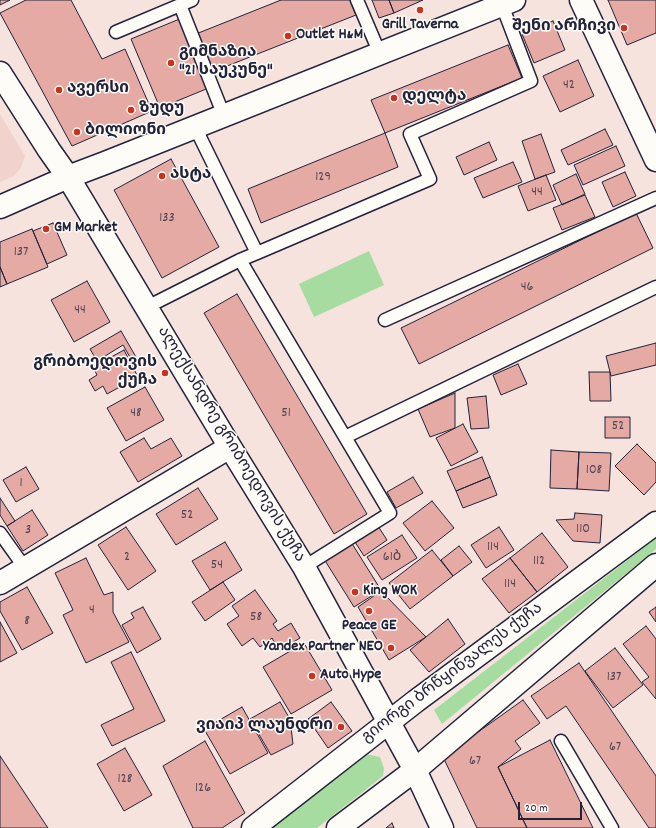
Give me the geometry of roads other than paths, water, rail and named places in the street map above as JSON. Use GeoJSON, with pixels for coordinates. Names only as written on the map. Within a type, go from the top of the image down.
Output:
{"type":"FeatureCollection","features":[{"type":"Feature","properties":{"kind":"street"},"geometry":{"type":"LineString","coordinates":[[581,0],[656,160]]}},
{"type":"Feature","properties":{"kind":"street"},"geometry":{"type":"LineString","coordinates":[[0,207],[68,177],[508,2]]}},
{"type":"Feature","properties":{"kind":"street","name":"ალექსანდრე გრიბოედოვის ქუჩა"},"geometry":{"type":"LineString","coordinates":[[0,73],[68,177],[304,567],[415,770],[442,828]]}},
{"type":"Feature","properties":{"kind":"street"},"geometry":{"type":"LineString","coordinates":[[0,583],[230,447]]}},
{"type":"Feature","properties":{"kind":"street","name":"გიორგი ბრწყინვალეს ქუჩა"},"geometry":{"type":"LineString","coordinates":[[253,828],[389,722],[656,523]]}},
{"type":"Feature","properties":{"kind":"street"},"geometry":{"type":"LineString","coordinates":[[338,828],[415,770],[656,565]]}},
{"type":"Feature","properties":{"kind":"lane"},"geometry":{"type":"LineString","coordinates":[[116,32],[192,0]]}},
{"type":"Feature","properties":{"kind":"lane"},"geometry":{"type":"LineString","coordinates":[[357,0],[380,54]]}},
{"type":"Feature","properties":{"kind":"lane"},"geometry":{"type":"LineString","coordinates":[[146,307],[240,260],[430,179],[410,134],[531,81],[508,2]]}},
{"type":"Feature","properties":{"kind":"lane"},"geometry":{"type":"LineString","coordinates":[[180,5],[224,116]]}},
{"type":"Feature","properties":{"kind":"lane"},"geometry":{"type":"LineString","coordinates":[[195,127],[257,253]]}},
{"type":"Feature","properties":{"kind":"lane"},"geometry":{"type":"LineString","coordinates":[[385,320],[656,198]]}},
{"type":"Feature","properties":{"kind":"lane"},"geometry":{"type":"LineString","coordinates":[[240,260],[390,513],[304,567]]}},
{"type":"Feature","properties":{"kind":"lane"},"geometry":{"type":"LineString","coordinates":[[345,437],[656,287]]}},
{"type":"Feature","properties":{"kind":"lane"},"geometry":{"type":"LineString","coordinates":[[0,533],[25,568]]}},
{"type":"Feature","properties":{"kind":"lane"},"geometry":{"type":"LineString","coordinates":[[561,741],[612,828]]}},
{"type":"Feature","properties":{"kind":"place","name":"Grill Taverna"},"geometry":{"type":"Point","coordinates":[420,10]}},
{"type":"Feature","properties":{"kind":"place","name":"შენი არჩივი"},"geometry":{"type":"Point","coordinates":[624,28]}},
{"type":"Feature","properties":{"kind":"place","name":"Outlet H&M"},"geometry":{"type":"Point","coordinates":[288,36]}},
{"type":"Feature","properties":{"kind":"place","name":"გიმნაზია \"21 საუკუნე\""},"geometry":{"type":"Point","coordinates":[171,63]}},
{"type":"Feature","properties":{"kind":"place","name":"ავერსი"},"geometry":{"type":"Point","coordinates":[59,90]}},
{"type":"Feature","properties":{"kind":"place","name":"დელტა"},"geometry":{"type":"Point","coordinates":[394,98]}},
{"type":"Feature","properties":{"kind":"place","name":"ზუდუ"},"geometry":{"type":"Point","coordinates":[131,110]}},
{"type":"Feature","properties":{"kind":"place","name":"ბილიონი"},"geometry":{"type":"Point","coordinates":[77,132]}},
{"type":"Feature","properties":{"kind":"place","name":"ასტა"},"geometry":{"type":"Point","coordinates":[162,176]}},
{"type":"Feature","properties":{"kind":"place","name":"GM Market"},"geometry":{"type":"Point","coordinates":[46,229]}},
{"type":"Feature","properties":{"kind":"place","name":"გრიბოედოვის ქუჩა"},"geometry":{"type":"Point","coordinates":[165,373]}},
{"type":"Feature","properties":{"kind":"place","name":"King WOK"},"geometry":{"type":"Point","coordinates":[355,592]}},
{"type":"Feature","properties":{"kind":"place","name":"Peace GE"},"geometry":{"type":"Point","coordinates":[369,611]}},
{"type":"Feature","properties":{"kind":"place","name":"Yandex Partner NEO"},"geometry":{"type":"Point","coordinates":[391,648]}},
{"type":"Feature","properties":{"kind":"place","name":"Auto Hype"},"geometry":{"type":"Point","coordinates":[312,676]}},
{"type":"Feature","properties":{"kind":"place","name":"ვიაიპ ლაუნდრი"},"geometry":{"type":"Point","coordinates":[341,727]}}]}
